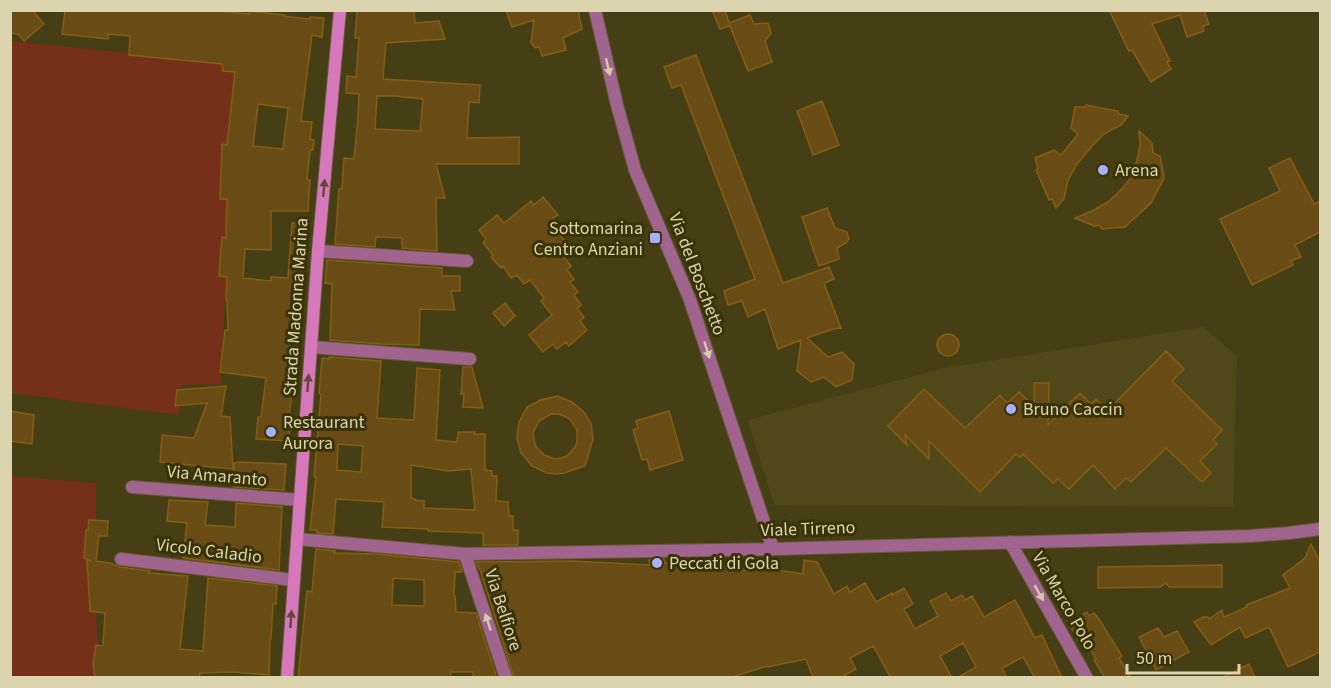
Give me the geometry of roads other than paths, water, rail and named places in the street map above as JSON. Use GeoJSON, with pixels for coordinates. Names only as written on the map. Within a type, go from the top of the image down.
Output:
{"type":"FeatureCollection","features":[{"type":"Feature","properties":{"kind":"street","name":"Strada Madonna Marina"},"geometry":{"type":"LineString","coordinates":[[287,678],[318,251],[340,10]]}},
{"type":"Feature","properties":{"kind":"street","name":"Via del Boschetto"},"geometry":{"type":"LineString","coordinates":[[595,10],[635,170],[690,300],[773,549]]}},
{"type":"Feature","properties":{"kind":"street"},"geometry":{"type":"LineString","coordinates":[[318,251],[467,261]]}},
{"type":"Feature","properties":{"kind":"street"},"geometry":{"type":"LineString","coordinates":[[311,348],[471,359]]}},
{"type":"Feature","properties":{"kind":"street","name":"Via Amaranto"},"geometry":{"type":"LineString","coordinates":[[132,487],[300,501]]}},
{"type":"Feature","properties":{"kind":"street","name":"Viale Tirreno"},"geometry":{"type":"LineString","coordinates":[[297,539],[465,554],[773,549],[1251,536],[1320,529]]}},
{"type":"Feature","properties":{"kind":"street","name":"Via Marco Polo"},"geometry":{"type":"LineString","coordinates":[[1010,542],[1087,678]]}},
{"type":"Feature","properties":{"kind":"street","name":"Via Belfiore"},"geometry":{"type":"LineString","coordinates":[[465,554],[506,678]]}},
{"type":"Feature","properties":{"kind":"street","name":"Vicolo Caladio"},"geometry":{"type":"LineString","coordinates":[[121,559],[294,580]]}},
{"type":"Feature","properties":{"kind":"place","name":"Arena"},"geometry":{"type":"Point","coordinates":[1103,170]}},
{"type":"Feature","properties":{"kind":"place","name":"Sottomarina Centro Anziani"},"geometry":{"type":"Point","coordinates":[655,238]}},
{"type":"Feature","properties":{"kind":"place","name":"Bruno Caccin"},"geometry":{"type":"Point","coordinates":[1011,409]}},
{"type":"Feature","properties":{"kind":"place","name":"Restaurant Aurora"},"geometry":{"type":"Point","coordinates":[271,432]}},
{"type":"Feature","properties":{"kind":"place","name":"Peccati di Gola"},"geometry":{"type":"Point","coordinates":[657,563]}}]}
